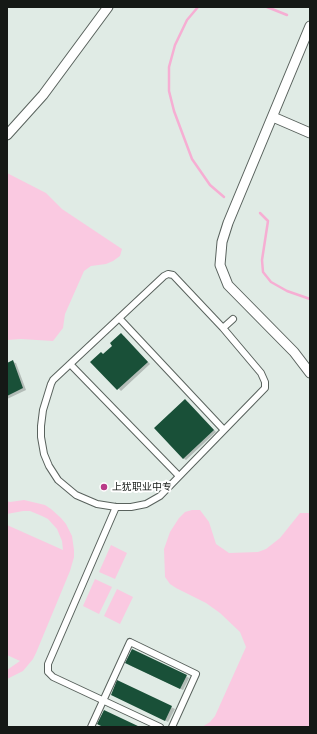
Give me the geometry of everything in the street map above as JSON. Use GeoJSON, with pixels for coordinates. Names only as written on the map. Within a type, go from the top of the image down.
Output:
{"type":"FeatureCollection","features":[{"type":"Feature","properties":{"kind":"street"},"geometry":{"type":"LineString","coordinates":[[7,135],[43,95],[108,7]]}},
{"type":"Feature","properties":{"kind":"street"},"geometry":{"type":"LineString","coordinates":[[310,26],[228,223],[222,242],[220,264],[228,285],[294,352],[310,373]]}},
{"type":"Feature","properties":{"kind":"street"},"geometry":{"type":"LineString","coordinates":[[273,117],[310,133]]}},
{"type":"Feature","properties":{"kind":"street"},"geometry":{"type":"LineString","coordinates":[[168,274],[174,275],[223,328],[262,373],[265,388],[160,496],[146,504],[116,507],[97,504],[76,495],[58,480],[49,466],[44,454],[40,426],[43,410],[53,380],[164,276],[168,274]]}},
{"type":"Feature","properties":{"kind":"street"},"geometry":{"type":"LineString","coordinates":[[119,318],[224,430]]}},
{"type":"Feature","properties":{"kind":"street"},"geometry":{"type":"LineString","coordinates":[[223,328],[234,320]]}},
{"type":"Feature","properties":{"kind":"street"},"geometry":{"type":"LineString","coordinates":[[70,364],[179,476]]}},
{"type":"Feature","properties":{"kind":"street"},"geometry":{"type":"LineString","coordinates":[[116,507],[48,664],[48,672],[53,677],[160,727]]}},
{"type":"Feature","properties":{"kind":"street"},"geometry":{"type":"LineString","coordinates":[[91,727],[130,642],[196,674],[172,727]]}},
{"type":"Feature","properties":{"kind":"shaded area"},"geometry":{"type":"Polygon","coordinates":[[[7,173],[46,193],[62,209],[122,249],[120,256],[113,261],[106,264],[91,266],[84,271],[65,314],[63,328],[53,341],[21,339],[7,340],[7,173]]]}},
{"type":"Feature","properties":{"kind":"shaded area"},"geometry":{"type":"Polygon","coordinates":[[[24,500],[45,505],[61,518],[72,536],[74,557],[70,571],[33,659],[23,671],[7,679],[7,670],[20,661],[7,655],[7,525],[63,550],[62,541],[57,529],[48,519],[30,511],[7,514],[7,501],[24,500]]]}},
{"type":"Feature","properties":{"kind":"shaded area"},"geometry":{"type":"Polygon","coordinates":[[[200,510],[209,522],[216,544],[229,553],[258,552],[266,549],[280,538],[300,513],[310,513],[310,726],[202,727],[210,722],[215,716],[246,647],[240,632],[220,613],[206,603],[176,588],[170,584],[165,577],[164,549],[170,532],[185,512],[200,510]]]}},
{"type":"Feature","properties":{"kind":"shaded area"},"geometry":{"type":"Polygon","coordinates":[[[111,545],[127,553],[115,579],[99,572],[111,545]]]}},
{"type":"Feature","properties":{"kind":"shaded area"},"geometry":{"type":"Polygon","coordinates":[[[95,579],[112,587],[99,614],[83,606],[95,579]]]}},
{"type":"Feature","properties":{"kind":"shaded area"},"geometry":{"type":"Polygon","coordinates":[[[117,589],[133,597],[120,624],[104,616],[117,589]]]}},
{"type":"Feature","properties":{"kind":"building"},"geometry":{"type":"Polygon","coordinates":[[[121,333],[148,362],[117,390],[90,362],[101,352],[103,354],[112,346],[110,343],[121,333]]]}},
{"type":"Feature","properties":{"kind":"building"},"geometry":{"type":"Polygon","coordinates":[[[13,360],[23,388],[7,396],[7,363],[13,360]]]}},
{"type":"Feature","properties":{"kind":"building"},"geometry":{"type":"Polygon","coordinates":[[[185,399],[214,430],[183,459],[154,428],[185,399]]]}},
{"type":"Feature","properties":{"kind":"building"},"geometry":{"type":"Polygon","coordinates":[[[132,649],[187,675],[180,689],[125,663],[132,649]]]}},
{"type":"Feature","properties":{"kind":"building"},"geometry":{"type":"Polygon","coordinates":[[[117,680],[172,706],[165,721],[111,695],[117,680]]]}},
{"type":"Feature","properties":{"kind":"building"},"geometry":{"type":"Polygon","coordinates":[[[104,710],[140,727],[103,727],[97,724],[104,710]]]}},
{"type":"Feature","properties":{"kind":"waterway"},"geometry":{"type":"LineString","coordinates":[[198,7],[187,20],[175,45],[169,67],[169,91],[174,111],[192,159],[210,185],[224,197]]}},
{"type":"Feature","properties":{"kind":"waterway"},"geometry":{"type":"LineString","coordinates":[[267,7],[287,15]]}},
{"type":"Feature","properties":{"kind":"waterway"},"geometry":{"type":"LineString","coordinates":[[260,213],[268,221],[262,260],[263,272],[271,282],[287,291],[310,299]]}},
{"type":"Feature","properties":{"kind":"place","name":"上犹职业中专"},"geometry":{"type":"Point","coordinates":[104,487]}}]}
